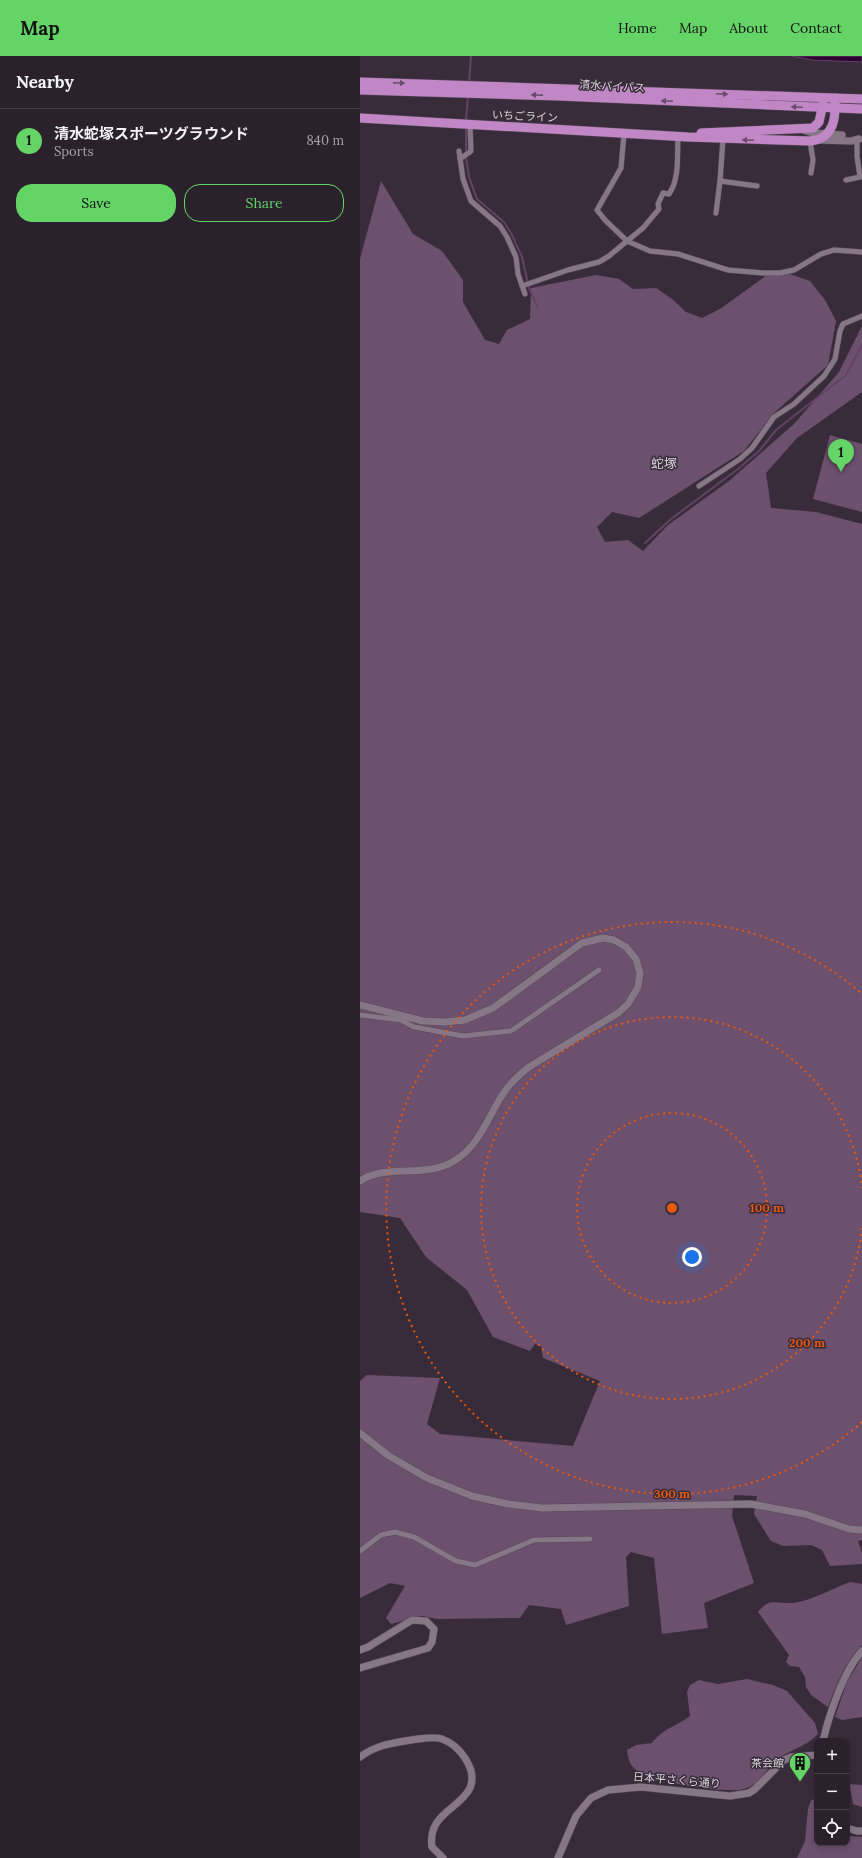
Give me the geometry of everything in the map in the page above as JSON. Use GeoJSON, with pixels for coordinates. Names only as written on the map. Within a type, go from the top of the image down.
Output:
{"type":"FeatureCollection","features":[{"type":"Feature","properties":{"kind":"highway","name":"清水バイパス"},"geometry":{"type":"LineString","coordinates":[[360,82],[822,109],[862,109]]}},
{"type":"Feature","properties":{"kind":"highway","name":"清水バイパス"},"geometry":{"type":"LineString","coordinates":[[360,90],[468,89],[862,99]]}},
{"type":"Feature","properties":{"kind":"highway","name":"いちごライン"},"geometry":{"type":"LineString","coordinates":[[688,137],[700,133],[813,128],[819,122],[824,97]]}},
{"type":"Feature","properties":{"kind":"highway"},"geometry":{"type":"LineString","coordinates":[[815,141],[830,130],[836,108],[835,98]]}},
{"type":"Feature","properties":{"kind":"highway","name":"いちごライン"},"geometry":{"type":"LineString","coordinates":[[360,118],[722,139],[815,141]]}},
{"type":"Feature","properties":{"kind":"highway"},"geometry":{"type":"LineString","coordinates":[[772,129],[774,135],[786,140]]}},
{"type":"Feature","properties":{"kind":"street"},"geometry":{"type":"LineString","coordinates":[[460,159],[471,151],[470,125]]}},
{"type":"Feature","properties":{"kind":"street"},"geometry":{"type":"LineString","coordinates":[[800,129],[813,133],[830,130],[859,140]]}},
{"type":"Feature","properties":{"kind":"street"},"geometry":{"type":"LineString","coordinates":[[624,134],[621,168],[597,210],[605,220],[627,241],[650,252],[678,254],[728,270],[763,273],[780,273],[794,270],[821,254],[834,250],[862,252]]}},
{"type":"Feature","properties":{"kind":"street"},"geometry":{"type":"LineString","coordinates":[[522,286],[568,270],[599,262],[609,256],[643,228],[659,209],[658,204],[663,193],[669,194],[673,188],[676,179],[678,136]]}},
{"type":"Feature","properties":{"kind":"street"},"geometry":{"type":"LineString","coordinates":[[716,213],[720,181],[722,139]]}},
{"type":"Feature","properties":{"kind":"street"},"geometry":{"type":"LineString","coordinates":[[811,173],[815,141],[859,140]]}},
{"type":"Feature","properties":{"kind":"street"},"geometry":{"type":"LineString","coordinates":[[846,180],[860,177],[857,156],[859,140]]}},
{"type":"Feature","properties":{"kind":"street"},"geometry":{"type":"LineString","coordinates":[[459,151],[463,179],[471,201],[500,226],[507,237],[516,257],[518,274],[525,294]]}},
{"type":"Feature","properties":{"kind":"street"},"geometry":{"type":"LineString","coordinates":[[720,181],[757,186]]}},
{"type":"Feature","properties":{"kind":"street"},"geometry":{"type":"LineString","coordinates":[[699,486],[740,460],[752,448],[774,417],[794,404],[824,376],[835,359],[840,331],[843,324],[862,316]]}},
{"type":"Feature","properties":{"kind":"street"},"geometry":{"type":"LineString","coordinates":[[360,1005],[423,1020],[445,1022],[465,1020],[492,1008],[576,947],[596,939],[614,940],[626,947],[636,959],[640,973],[636,993],[624,1008],[529,1067],[516,1078],[505,1091],[475,1142],[460,1158],[444,1166],[429,1170],[384,1172],[360,1180]]}},
{"type":"Feature","properties":{"kind":"street"},"geometry":{"type":"LineString","coordinates":[[360,1015],[401,1020],[414,1027],[463,1036],[511,1031],[599,970]]}},
{"type":"Feature","properties":{"kind":"street"},"geometry":{"type":"LineString","coordinates":[[360,1433],[390,1456],[427,1478],[472,1496],[508,1504],[542,1508],[752,1504],[805,1514],[848,1529],[862,1530]]}},
{"type":"Feature","properties":{"kind":"street"},"geometry":{"type":"LineString","coordinates":[[360,1551],[381,1535],[395,1532],[414,1537],[456,1561],[475,1565],[534,1540],[590,1539]]}},
{"type":"Feature","properties":{"kind":"street"},"geometry":{"type":"LineString","coordinates":[[360,1650],[368,1647],[412,1620],[426,1621],[434,1629],[432,1642],[428,1648],[360,1668]]}},
{"type":"Feature","properties":{"kind":"street"},"geometry":{"type":"LineString","coordinates":[[824,1738],[844,1679],[854,1660],[862,1651]]}},
{"type":"Feature","properties":{"kind":"street"},"geometry":{"type":"LineString","coordinates":[[360,1757],[383,1745],[432,1738],[441,1739],[449,1743],[464,1755],[471,1772],[470,1786],[463,1797],[441,1818],[432,1837],[432,1847],[443,1858]]}},
{"type":"Feature","properties":{"kind":"street","name":"日本平さくら通り"},"geometry":{"type":"LineString","coordinates":[[558,1858],[576,1816],[591,1798],[608,1790],[641,1787],[730,1796],[740,1795],[755,1789],[784,1760],[791,1757],[814,1755]]}},
{"type":"Feature","properties":{"kind":"street"},"geometry":{"type":"LineString","coordinates":[[850,1829],[862,1831]]}},
{"type":"Feature","properties":{"kind":"shaded area"},"geometry":{"type":"Polygon","coordinates":[[[792,56],[862,56],[862,62],[812,60],[792,56]]]}},
{"type":"Feature","properties":{"kind":"shaded area"},"geometry":{"type":"Polygon","coordinates":[[[381,181],[413,234],[442,251],[463,280],[463,302],[485,340],[499,344],[507,330],[530,319],[531,288],[596,275],[619,279],[633,289],[656,288],[672,299],[686,312],[702,318],[720,309],[767,275],[787,273],[810,281],[825,300],[836,321],[828,365],[774,413],[744,451],[639,518],[612,512],[597,527],[605,542],[628,540],[643,551],[668,525],[729,481],[794,424],[839,372],[862,326],[862,392],[797,438],[766,473],[771,508],[816,512],[862,524],[862,1540],[858,1541],[862,1553],[862,1564],[830,1566],[822,1550],[811,1545],[783,1546],[771,1541],[754,1514],[757,1496],[734,1495],[732,1516],[754,1583],[704,1603],[708,1628],[662,1634],[654,1558],[631,1552],[626,1557],[629,1606],[566,1625],[561,1609],[529,1605],[520,1618],[437,1619],[422,1616],[391,1624],[386,1618],[405,1586],[390,1583],[360,1598],[360,1381],[367,1375],[440,1378],[427,1424],[440,1434],[573,1446],[600,1381],[543,1358],[541,1346],[535,1344],[530,1351],[493,1337],[467,1290],[426,1257],[400,1218],[360,1212],[360,259],[381,181]]]}},
{"type":"Feature","properties":{"kind":"shaded area"},"geometry":{"type":"Polygon","coordinates":[[[830,435],[862,444],[862,512],[813,499],[830,435]]]}},
{"type":"Feature","properties":{"kind":"shaded area"},"geometry":{"type":"Polygon","coordinates":[[[850,1582],[862,1584],[862,1645],[846,1666],[828,1707],[811,1695],[806,1687],[805,1677],[799,1667],[790,1666],[786,1662],[789,1655],[758,1612],[766,1604],[774,1602],[798,1602],[850,1582]]]}},
{"type":"Feature","properties":{"kind":"shaded area"},"geometry":{"type":"Polygon","coordinates":[[[862,1657],[862,1717],[842,1720],[835,1717],[847,1682],[862,1657]]]}},
{"type":"Feature","properties":{"kind":"shaded area"},"geometry":{"type":"Polygon","coordinates":[[[747,1679],[773,1685],[787,1691],[815,1723],[818,1734],[806,1744],[782,1756],[772,1764],[760,1779],[750,1787],[744,1789],[721,1790],[688,1786],[643,1774],[631,1765],[627,1750],[636,1745],[652,1743],[665,1731],[690,1716],[687,1692],[690,1685],[699,1680],[718,1684],[747,1679]]]}},
{"type":"Feature","properties":{"kind":"shaded area"},"geometry":{"type":"Polygon","coordinates":[[[850,1784],[862,1785],[862,1807],[853,1804],[850,1784]]]}},
{"type":"Feature","properties":{"kind":"shaded area"},"geometry":{"type":"Polygon","coordinates":[[[811,1800],[814,1800],[814,1846],[850,1846],[850,1836],[862,1837],[862,1858],[797,1858],[805,1841],[808,1809],[811,1800]]]}},
{"type":"Feature","properties":{"kind":"waterway"},"geometry":{"type":"LineString","coordinates":[[469,83],[471,56]]}},
{"type":"Feature","properties":{"kind":"waterway"},"geometry":{"type":"LineString","coordinates":[[466,120],[468,97]]}},
{"type":"Feature","properties":{"kind":"waterway"},"geometry":{"type":"LineString","coordinates":[[466,127],[466,152]]}},
{"type":"Feature","properties":{"kind":"waterway"},"geometry":{"type":"LineString","coordinates":[[466,157],[469,177],[477,199],[504,222],[511,233],[522,257],[529,288],[538,308]]}},
{"type":"Feature","properties":{"kind":"waterway"},"geometry":{"type":"LineString","coordinates":[[645,543],[671,519],[738,469],[759,451],[776,430],[846,375],[862,345]]}},
{"type":"Feature","properties":{"kind":"place","name":"清水蛇塚スポーツグラウンド"},"geometry":{"type":"Point","coordinates":[841,472]}},
{"type":"Feature","properties":{"kind":"place","name":"茶会館"},"geometry":{"type":"Point","coordinates":[800,1782]}},
{"type":"Feature","properties":{"kind":"district","name":"蛇塚"},"geometry":{"type":"Point","coordinates":[664,463]}}]}
